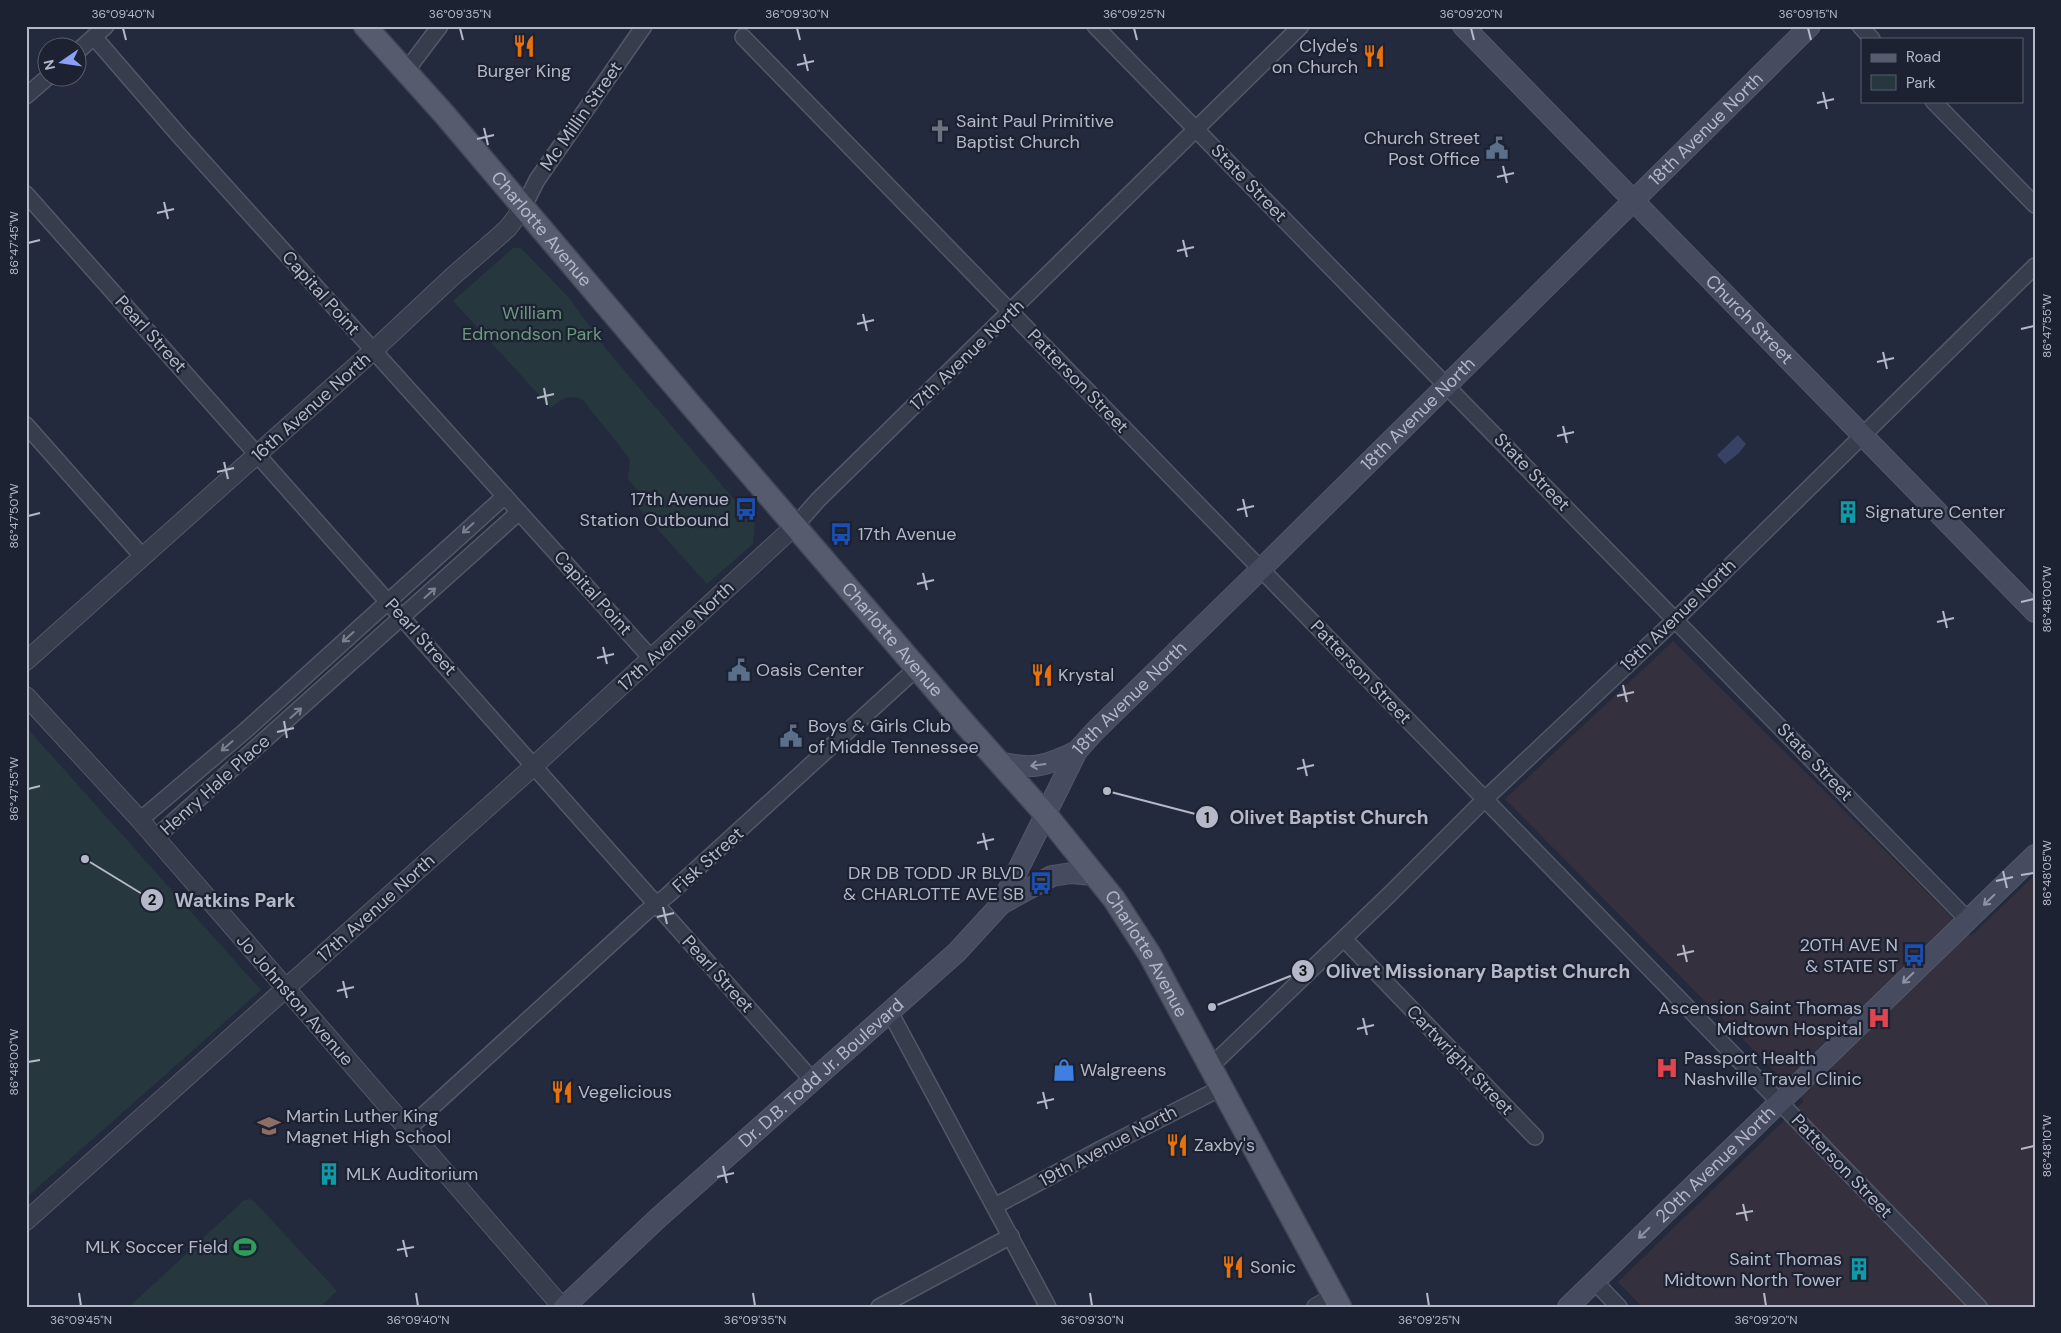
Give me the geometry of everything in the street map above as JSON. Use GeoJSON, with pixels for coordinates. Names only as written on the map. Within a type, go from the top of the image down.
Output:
{"type":"FeatureCollection","features":[{"type":"Feature","properties":{"kind":"main road","name":"Charlotte Avenue"},"geometry":{"type":"LineString","coordinates":[[366,26],[997,761],[1047,816],[1114,899],[1150,955],[1211,1066],[1330,1303]]}},
{"type":"Feature","properties":{"kind":"main road","name":"Church Street"},"geometry":{"type":"LineString","coordinates":[[1463,26],[2035,612]]}},
{"type":"Feature","properties":{"kind":"main road","name":"18th Avenue North"},"geometry":{"type":"LineString","coordinates":[[1047,816],[1077,751],[1158,668],[1261,569],[1810,26]]}},
{"type":"Feature","properties":{"kind":"main road"},"geometry":{"type":"LineString","coordinates":[[997,761],[1018,767],[1035,766],[1054,763],[1077,751]]}},
{"type":"Feature","properties":{"kind":"main road","name":"Dr. D.B. Todd Jr. Boulevard"},"geometry":{"type":"LineString","coordinates":[[563,1307],[657,1220],[957,952],[1001,904],[1047,816]]}},
{"type":"Feature","properties":{"kind":"main road","name":"20th Avenue North"},"geometry":{"type":"LineString","coordinates":[[1568,1307],[2035,855]]}},
{"type":"Feature","properties":{"kind":"main road"},"geometry":{"type":"LineString","coordinates":[[1001,904],[1052,876],[1071,873],[1094,875]]}},
{"type":"Feature","properties":{"kind":"street"},"geometry":{"type":"LineString","coordinates":[[88,42],[106,26]]}},
{"type":"Feature","properties":{"kind":"street"},"geometry":{"type":"LineString","coordinates":[[406,71],[440,26]]}},
{"type":"Feature","properties":{"kind":"street","name":"Mc Millin Street"},"geometry":{"type":"LineString","coordinates":[[523,208],[537,180],[644,26]]}},
{"type":"Feature","properties":{"kind":"street","name":"State Street"},"geometry":{"type":"LineString","coordinates":[[1095,26],[1676,618],[1968,920]]}},
{"type":"Feature","properties":{"kind":"street","name":"17th Avenue North"},"geometry":{"type":"LineString","coordinates":[[26,1221],[535,765],[796,525],[818,500],[1302,26]]}},
{"type":"Feature","properties":{"kind":"street"},"geometry":{"type":"LineString","coordinates":[[1860,26],[1871,38]]}},
{"type":"Feature","properties":{"kind":"street","name":"Patterson Street"},"geometry":{"type":"LineString","coordinates":[[743,36],[1979,1307]]}},
{"type":"Feature","properties":{"kind":"street","name":"Capital Point"},"geometry":{"type":"LineString","coordinates":[[94,37],[177,134],[651,658]]}},
{"type":"Feature","properties":{"kind":"street"},"geometry":{"type":"LineString","coordinates":[[26,96],[38,86]]}},
{"type":"Feature","properties":{"kind":"street"},"geometry":{"type":"LineString","coordinates":[[1934,102],[2035,205]]}},
{"type":"Feature","properties":{"kind":"street","name":"Pearl Street"},"geometry":{"type":"LineString","coordinates":[[26,194],[404,617],[813,1081]]}},
{"type":"Feature","properties":{"kind":"street","name":"16th Avenue North"},"geometry":{"type":"LineString","coordinates":[[26,661],[508,228],[523,208]]}},
{"type":"Feature","properties":{"kind":"street","name":"19th Avenue North"},"geometry":{"type":"LineString","coordinates":[[1211,1066],[1676,618],[2035,266]]}},
{"type":"Feature","properties":{"kind":"street"},"geometry":{"type":"LineString","coordinates":[[26,426],[142,556]]}},
{"type":"Feature","properties":{"kind":"street","name":"Henry Hale Place"},"geometry":{"type":"LineString","coordinates":[[140,820],[245,730],[505,496]]}},
{"type":"Feature","properties":{"kind":"street","name":"Henry Hale Place"},"geometry":{"type":"LineString","coordinates":[[155,838],[519,512]]}},
{"type":"Feature","properties":{"kind":"street","name":"Fisk Street"},"geometry":{"type":"LineString","coordinates":[[407,1130],[796,780],[917,668]]}},
{"type":"Feature","properties":{"kind":"street","name":"Jo Johnston Avenue"},"geometry":{"type":"LineString","coordinates":[[26,696],[140,820],[407,1130],[563,1307]]}},
{"type":"Feature","properties":{"kind":"street","name":"Cartwright Street"},"geometry":{"type":"LineString","coordinates":[[1344,939],[1535,1137]]}},
{"type":"Feature","properties":{"kind":"street"},"geometry":{"type":"LineString","coordinates":[[890,1012],[1048,1307]]}},
{"type":"Feature","properties":{"kind":"street","name":"19th Avenue North"},"geometry":{"type":"LineString","coordinates":[[995,1206],[1101,1148],[1222,1087]]}},
{"type":"Feature","properties":{"kind":"street"},"geometry":{"type":"LineString","coordinates":[[880,1307],[1011,1236]]}},
{"type":"Feature","properties":{"kind":"street"},"geometry":{"type":"LineString","coordinates":[[1594,1281],[1619,1307]]}},
{"type":"Feature","properties":{"kind":"shaded area","name":"Ascension Saint Thomas Midtown Hospital"},"geometry":{"type":"Polygon","coordinates":[[[1673,641],[1971,936],[2035,875],[2035,1307],[1642,1307],[1618,1282],[1804,1101],[1505,799],[1673,641]]]}},
{"type":"Feature","properties":{"kind":"green space","name":"William Edmondson Park"},"geometry":{"type":"Polygon","coordinates":[[[513,248],[520,248],[525,252],[569,298],[606,349],[755,524],[753,544],[707,584],[635,504],[643,496],[628,479],[630,459],[582,399],[565,398],[551,408],[453,301],[513,248]]]}},
{"type":"Feature","properties":{"kind":"green space"},"geometry":{"type":"Polygon","coordinates":[[[26,727],[261,990],[26,1198],[26,727]]]}},
{"type":"Feature","properties":{"kind":"green space","name":"MLK Soccer Field"},"geometry":{"type":"Polygon","coordinates":[[[249,1199],[255,1202],[337,1291],[320,1307],[129,1307],[243,1201],[249,1199]]]}},
{"type":"Feature","properties":{"kind":"water"},"geometry":{"type":"Polygon","coordinates":[[[1738,435],[1746,444],[1739,453],[1725,464],[1717,455],[1738,435]]]}},
{"type":"Feature","properties":{"kind":"place","name":"Burger King"},"geometry":{"type":"Point","coordinates":[524,46]}},
{"type":"Feature","properties":{"kind":"place","name":"Clyde's on Church"},"geometry":{"type":"Point","coordinates":[1374,56]}},
{"type":"Feature","properties":{"kind":"place","name":"Saint Paul Primitive Baptist Church"},"geometry":{"type":"Point","coordinates":[940,131]}},
{"type":"Feature","properties":{"kind":"place","name":"Church Street Post Office"},"geometry":{"type":"Point","coordinates":[1497,148]}},
{"type":"Feature","properties":{"kind":"place","name":"17th Avenue Station Outbound"},"geometry":{"type":"Point","coordinates":[746,509]}},
{"type":"Feature","properties":{"kind":"place","name":"Signature Center"},"geometry":{"type":"Point","coordinates":[1848,512]}},
{"type":"Feature","properties":{"kind":"place","name":"17th Avenue"},"geometry":{"type":"Point","coordinates":[841,534]}},
{"type":"Feature","properties":{"kind":"place","name":"Oasis Center"},"geometry":{"type":"Point","coordinates":[739,670]}},
{"type":"Feature","properties":{"kind":"place","name":"Krystal"},"geometry":{"type":"Point","coordinates":[1042,675]}},
{"type":"Feature","properties":{"kind":"place","name":"Boys & Girls Club of Middle Tennessee"},"geometry":{"type":"Point","coordinates":[791,736]}},
{"type":"Feature","properties":{"kind":"place","name":"Olivet Baptist Church"},"geometry":{"type":"Point","coordinates":[1107,791]}},
{"type":"Feature","properties":{"kind":"place","name":"Watkins Park"},"geometry":{"type":"Point","coordinates":[85,859]}},
{"type":"Feature","properties":{"kind":"place","name":"DR DB TODD JR BLVD & CHARLOTTE AVE SB"},"geometry":{"type":"Point","coordinates":[1041,883]}},
{"type":"Feature","properties":{"kind":"place","name":"20TH AVE N & STATE ST"},"geometry":{"type":"Point","coordinates":[1914,955]}},
{"type":"Feature","properties":{"kind":"place","name":"Olivet Missionary Baptist Church"},"geometry":{"type":"Point","coordinates":[1212,1007]}},
{"type":"Feature","properties":{"kind":"place","name":"Ascension Saint Thomas Midtown Hospital"},"geometry":{"type":"Point","coordinates":[1879,1018]}},
{"type":"Feature","properties":{"kind":"place","name":"Passport Health Nashville Travel Clinic"},"geometry":{"type":"Point","coordinates":[1667,1068]}},
{"type":"Feature","properties":{"kind":"place","name":"Walgreens"},"geometry":{"type":"Point","coordinates":[1064,1070]}},
{"type":"Feature","properties":{"kind":"place","name":"Vegelicious"},"geometry":{"type":"Point","coordinates":[562,1092]}},
{"type":"Feature","properties":{"kind":"place","name":"Martin Luther King Magnet High School"},"geometry":{"type":"Point","coordinates":[269,1126]}},
{"type":"Feature","properties":{"kind":"place","name":"Zaxby's"},"geometry":{"type":"Point","coordinates":[1177,1145]}},
{"type":"Feature","properties":{"kind":"place","name":"MLK Auditorium"},"geometry":{"type":"Point","coordinates":[329,1174]}},
{"type":"Feature","properties":{"kind":"place","name":"MLK Soccer Field"},"geometry":{"type":"Point","coordinates":[245,1247]}},
{"type":"Feature","properties":{"kind":"place","name":"Sonic"},"geometry":{"type":"Point","coordinates":[1233,1267]}},
{"type":"Feature","properties":{"kind":"place","name":"Saint Thomas Midtown North Tower"},"geometry":{"type":"Point","coordinates":[1859,1269]}}]}
